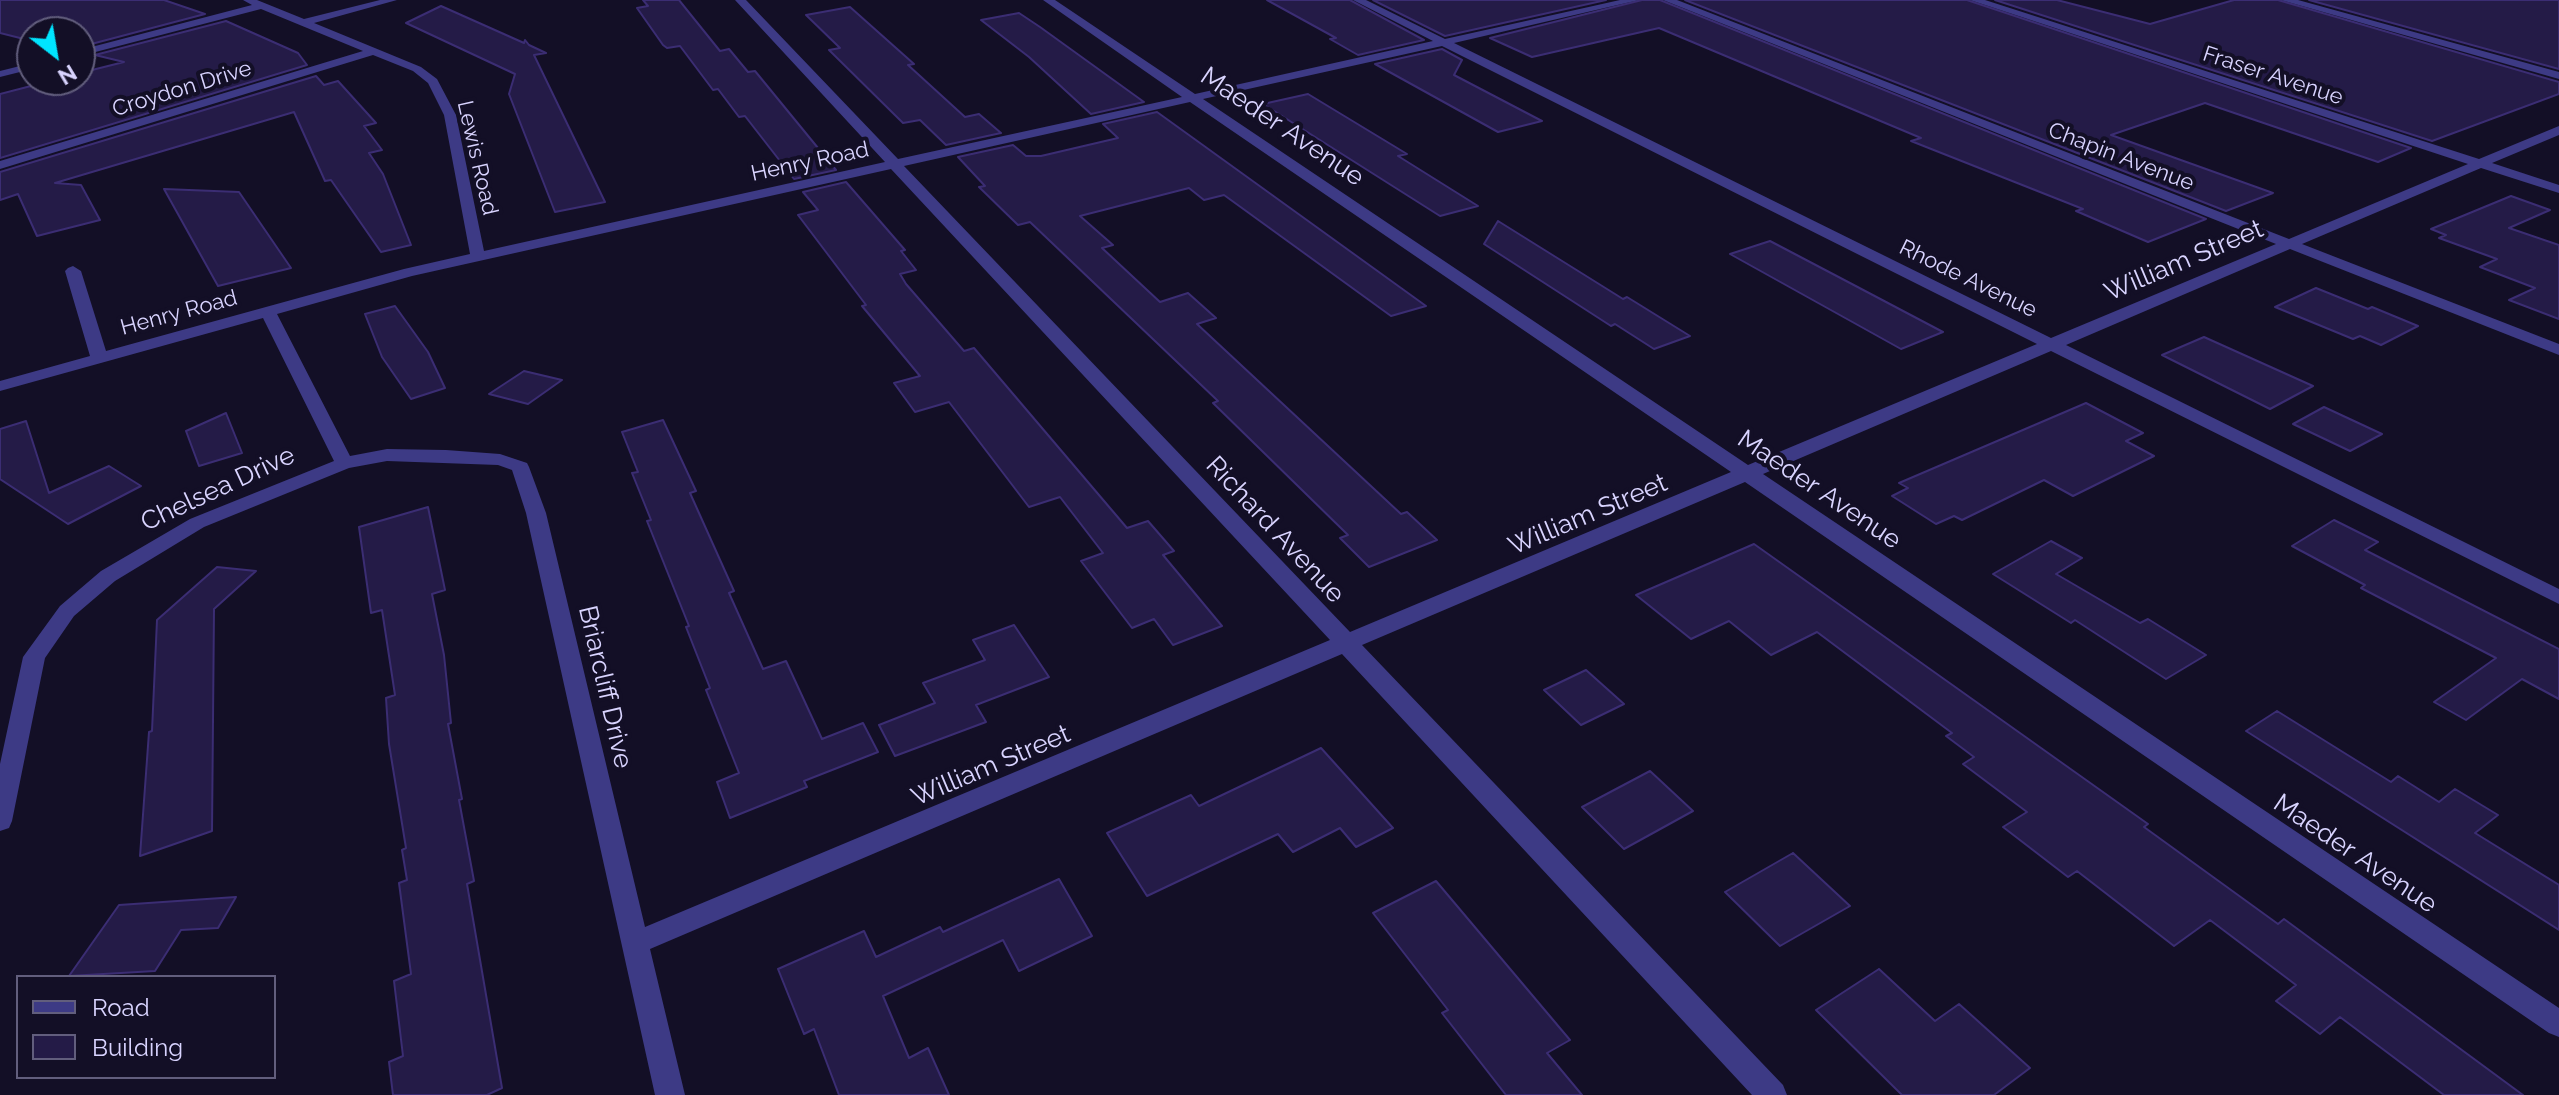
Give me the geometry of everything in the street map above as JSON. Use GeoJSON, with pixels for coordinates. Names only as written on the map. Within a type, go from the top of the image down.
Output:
{"type":"FeatureCollection","features":[{"type":"Feature","properties":{"kind":"street"},"geometry":{"type":"LineString","coordinates":[[305,22],[392,0]]}},
{"type":"Feature","properties":{"kind":"street","name":"Richard Avenue"},"geometry":{"type":"LineString","coordinates":[[740,0],[1772,1095]]}},
{"type":"Feature","properties":{"kind":"street","name":"Maeder Avenue"},"geometry":{"type":"LineString","coordinates":[[1048,0],[2559,1024]]}},
{"type":"Feature","properties":{"kind":"street","name":"Rhode Avenue"},"geometry":{"type":"LineString","coordinates":[[1358,0],[2559,597]]}},
{"type":"Feature","properties":{"kind":"street","name":"Henry Road"},"geometry":{"type":"LineString","coordinates":[[0,386],[268,311],[478,257],[1634,0]]}},
{"type":"Feature","properties":{"kind":"street","name":"Chapin Avenue"},"geometry":{"type":"LineString","coordinates":[[1668,0],[2559,350]]}},
{"type":"Feature","properties":{"kind":"street","name":"Fraser Avenue"},"geometry":{"type":"LineString","coordinates":[[1975,0],[2559,189]]}},
{"type":"Feature","properties":{"kind":"street"},"geometry":{"type":"LineString","coordinates":[[2286,0],[2559,76]]}},
{"type":"Feature","properties":{"kind":"street"},"geometry":{"type":"LineString","coordinates":[[96,48],[255,3]]}},
{"type":"Feature","properties":{"kind":"street","name":"Lewis Road"},"geometry":{"type":"LineString","coordinates":[[255,3],[417,69],[440,89],[450,115],[478,257]]}},
{"type":"Feature","properties":{"kind":"street","name":"Croydon Drive"},"geometry":{"type":"LineString","coordinates":[[0,165],[375,51]]}},
{"type":"Feature","properties":{"kind":"street","name":"William Street"},"geometry":{"type":"LineString","coordinates":[[636,943],[1348,645],[2559,130]]}},
{"type":"Feature","properties":{"kind":"street"},"geometry":{"type":"LineString","coordinates":[[73,271],[99,357]]}},
{"type":"Feature","properties":{"kind":"street"},"geometry":{"type":"LineString","coordinates":[[268,311],[344,463]]}},
{"type":"Feature","properties":{"kind":"street","name":"Briarcliff Drive"},"geometry":{"type":"LineString","coordinates":[[344,463],[387,455],[446,456],[500,460],[520,467],[536,513],[670,1095]]}},
{"type":"Feature","properties":{"kind":"street","name":"Chelsea Drive"},"geometry":{"type":"LineString","coordinates":[[0,821],[34,657],[67,611],[108,576],[168,538],[344,463]]}},
{"type":"Feature","properties":{"kind":"building"},"geometry":{"type":"Polygon","coordinates":[[[0,0],[164,0],[205,14],[96,43],[96,16],[16,16],[16,37],[0,33],[0,0]]]}},
{"type":"Feature","properties":{"kind":"building"},"geometry":{"type":"Polygon","coordinates":[[[643,0],[679,0],[720,51],[729,49],[748,72],[755,71],[836,170],[794,179],[745,116],[739,117],[718,89],[713,90],[680,46],[667,48],[663,45],[637,8],[648,6],[643,0]]]}},
{"type":"Feature","properties":{"kind":"building"},"geometry":{"type":"Polygon","coordinates":[[[1267,0],[1350,0],[1424,40],[1358,55],[1330,39],[1336,38],[1267,0]]]}},
{"type":"Feature","properties":{"kind":"building"},"geometry":{"type":"Polygon","coordinates":[[[1373,0],[1606,0],[1445,36],[1373,0]]]}},
{"type":"Feature","properties":{"kind":"building"},"geometry":{"type":"Polygon","coordinates":[[[1642,0],[1660,0],[2206,219],[2148,242],[2076,211],[2083,209],[1911,141],[1921,138],[1659,28],[1532,57],[1490,38],[1642,0]]]}},
{"type":"Feature","properties":{"kind":"building"},"geometry":{"type":"Polygon","coordinates":[[[1685,0],[1967,0],[2411,148],[2378,162],[2205,103],[2111,135],[2273,193],[2226,211],[1685,0]]]}},
{"type":"Feature","properties":{"kind":"building"},"geometry":{"type":"Polygon","coordinates":[[[1995,0],[2057,0],[2150,24],[2234,0],[2278,0],[2559,82],[2559,94],[2432,141],[1995,0]]]}},
{"type":"Feature","properties":{"kind":"building"},"geometry":{"type":"Polygon","coordinates":[[[2309,0],[2559,0],[2559,69],[2309,0]]]}},
{"type":"Feature","properties":{"kind":"building"},"geometry":{"type":"Polygon","coordinates":[[[441,6],[524,43],[525,40],[546,53],[534,55],[605,202],[555,212],[509,94],[515,74],[406,23],[441,6]]]}},
{"type":"Feature","properties":{"kind":"building"},"geometry":{"type":"Polygon","coordinates":[[[850,7],[914,64],[908,65],[965,117],[979,114],[1001,133],[946,145],[920,120],[903,123],[829,50],[840,48],[806,15],[850,7]]]}},
{"type":"Feature","properties":{"kind":"building"},"geometry":{"type":"Polygon","coordinates":[[[1019,13],[1144,102],[1091,114],[1029,57],[981,20],[1019,13]]]}},
{"type":"Feature","properties":{"kind":"building"},"geometry":{"type":"Polygon","coordinates":[[[226,21],[298,53],[307,65],[0,158],[0,94],[16,90],[16,96],[96,96],[96,69],[124,62],[96,55],[226,21]]]}},
{"type":"Feature","properties":{"kind":"building"},"geometry":{"type":"Polygon","coordinates":[[[1442,49],[1462,60],[1454,75],[1542,121],[1498,132],[1375,64],[1442,49]]]}},
{"type":"Feature","properties":{"kind":"building"},"geometry":{"type":"Polygon","coordinates":[[[316,76],[324,85],[338,81],[376,123],[364,126],[382,150],[369,153],[383,174],[411,245],[381,252],[331,180],[325,181],[294,112],[55,183],[81,185],[100,220],[37,236],[18,194],[0,200],[0,172],[316,76]]]}},
{"type":"Feature","properties":{"kind":"building"},"geometry":{"type":"Polygon","coordinates":[[[1308,94],[1407,154],[1398,156],[1478,206],[1440,216],[1263,104],[1308,94]]]}},
{"type":"Feature","properties":{"kind":"building"},"geometry":{"type":"Polygon","coordinates":[[[1157,112],[1426,306],[1391,316],[1224,195],[1204,200],[1189,188],[1080,216],[1113,245],[1102,248],[1160,302],[1188,293],[1216,318],[1197,324],[1401,514],[1407,512],[1437,540],[1369,567],[1340,538],[1348,535],[1213,403],[1218,401],[1030,222],[1018,225],[979,187],[985,186],[958,157],[1013,145],[1026,156],[1041,156],[1118,138],[1103,124],[1157,112]]]}},
{"type":"Feature","properties":{"kind":"building"},"geometry":{"type":"Polygon","coordinates":[[[846,182],[905,250],[901,251],[916,270],[900,274],[906,284],[964,351],[974,348],[1127,528],[1148,521],[1174,551],[1163,555],[1222,626],[1173,645],[1154,619],[1132,628],[1081,561],[1103,553],[1060,497],[1029,507],[949,402],[915,412],[894,383],[920,376],[862,306],[866,305],[798,215],[818,210],[803,192],[846,182]]]}},
{"type":"Feature","properties":{"kind":"building"},"geometry":{"type":"Polygon","coordinates":[[[164,189],[239,192],[291,268],[218,286],[164,189]]]}},
{"type":"Feature","properties":{"kind":"building"},"geometry":{"type":"Polygon","coordinates":[[[2511,196],[2550,210],[2509,228],[2559,245],[2559,319],[2509,300],[2535,288],[2480,267],[2497,259],[2439,238],[2446,235],[2431,229],[2511,196]]]}},
{"type":"Feature","properties":{"kind":"building"},"geometry":{"type":"Polygon","coordinates":[[[1498,221],[1623,299],[1627,297],[1690,336],[1654,349],[1615,324],[1611,326],[1484,244],[1498,221]]]}},
{"type":"Feature","properties":{"kind":"building"},"geometry":{"type":"Polygon","coordinates":[[[1770,241],[1943,332],[1901,349],[1730,254],[1770,241]]]}},
{"type":"Feature","properties":{"kind":"building"},"geometry":{"type":"Polygon","coordinates":[[[2316,288],[2418,326],[2381,345],[2360,336],[2353,339],[2275,307],[2316,288]]]}},
{"type":"Feature","properties":{"kind":"building"},"geometry":{"type":"Polygon","coordinates":[[[395,306],[428,352],[445,388],[411,399],[382,357],[365,314],[395,306]]]}},
{"type":"Feature","properties":{"kind":"building"},"geometry":{"type":"Polygon","coordinates":[[[2204,337],[2313,386],[2270,409],[2162,355],[2204,337]]]}},
{"type":"Feature","properties":{"kind":"building"},"geometry":{"type":"Polygon","coordinates":[[[524,371],[562,380],[528,404],[489,394],[524,371]]]}},
{"type":"Feature","properties":{"kind":"building"},"geometry":{"type":"Polygon","coordinates":[[[2086,403],[2143,433],[2126,441],[2154,456],[2073,496],[2044,480],[1962,520],[1954,516],[1936,524],[1892,496],[1908,488],[1899,483],[2086,403]]]}},
{"type":"Feature","properties":{"kind":"building"},"geometry":{"type":"Polygon","coordinates":[[[2324,407],[2382,434],[2350,451],[2293,424],[2324,407]]]}},
{"type":"Feature","properties":{"kind":"building"},"geometry":{"type":"Polygon","coordinates":[[[226,413],[242,453],[199,466],[186,431],[226,413]]]}},
{"type":"Feature","properties":{"kind":"building"},"geometry":{"type":"Polygon","coordinates":[[[663,420],[696,491],[690,493],[734,591],[729,593],[763,669],[786,661],[822,739],[863,723],[878,752],[804,781],[807,787],[730,818],[717,782],[739,773],[706,690],[710,688],[686,627],[689,626],[647,521],[651,520],[632,473],[638,472],[622,432],[663,420]]]}},
{"type":"Feature","properties":{"kind":"building"},"geometry":{"type":"Polygon","coordinates":[[[26,421],[49,493],[109,466],[141,486],[68,524],[0,479],[0,429],[26,421]]]}},
{"type":"Feature","properties":{"kind":"building"},"geometry":{"type":"Polygon","coordinates":[[[428,507],[445,590],[432,594],[444,655],[451,723],[448,724],[462,799],[459,800],[474,881],[467,884],[502,1088],[487,1095],[393,1095],[389,1062],[403,1056],[394,981],[411,974],[399,883],[407,880],[402,850],[406,848],[389,744],[386,698],[395,695],[382,610],[371,613],[359,527],[428,507]]]}},
{"type":"Feature","properties":{"kind":"building"},"geometry":{"type":"Polygon","coordinates":[[[2334,520],[2378,542],[2365,550],[2559,649],[2559,699],[2522,679],[2466,720],[2434,702],[2496,658],[2361,588],[2365,585],[2292,546],[2334,520]]]}},
{"type":"Feature","properties":{"kind":"building"},"geometry":{"type":"Polygon","coordinates":[[[2051,541],[2082,558],[2056,574],[2140,623],[2148,619],[2206,655],[2166,679],[2075,620],[2071,623],[1993,574],[2051,541]]]}},
{"type":"Feature","properties":{"kind":"building"},"geometry":{"type":"Polygon","coordinates":[[[1754,544],[2148,824],[2144,827],[2278,924],[2284,919],[2523,1095],[2444,1095],[2340,1017],[2320,1034],[2276,1001],[2296,985],[2210,920],[2174,946],[2077,871],[2068,877],[2003,827],[2027,812],[1963,764],[1974,757],[1946,736],[1952,733],[1817,632],[1771,655],[1729,621],[1691,639],[1636,595],[1754,544]]]}},
{"type":"Feature","properties":{"kind":"building"},"geometry":{"type":"Polygon","coordinates":[[[217,567],[256,571],[214,609],[212,831],[140,856],[149,732],[152,731],[157,620],[217,567]]]}},
{"type":"Feature","properties":{"kind":"building"},"geometry":{"type":"Polygon","coordinates":[[[1014,625],[1049,677],[976,705],[986,722],[895,756],[879,725],[935,703],[923,683],[985,660],[973,640],[1014,625]]]}},
{"type":"Feature","properties":{"kind":"building"},"geometry":{"type":"Polygon","coordinates":[[[1586,670],[1624,704],[1581,725],[1544,690],[1586,670]]]}},
{"type":"Feature","properties":{"kind":"building"},"geometry":{"type":"Polygon","coordinates":[[[2277,711],[2391,782],[2398,776],[2439,802],[2455,789],[2498,815],[2475,833],[2559,885],[2559,930],[2246,731],[2277,711]]]}},
{"type":"Feature","properties":{"kind":"building"},"geometry":{"type":"Polygon","coordinates":[[[1321,748],[1393,828],[1356,847],[1340,828],[1293,852],[1278,834],[1147,896],[1107,833],[1191,795],[1199,806],[1321,748]]]}},
{"type":"Feature","properties":{"kind":"building"},"geometry":{"type":"Polygon","coordinates":[[[1650,771],[1693,811],[1624,849],[1582,807],[1650,771]]]}},
{"type":"Feature","properties":{"kind":"building"},"geometry":{"type":"Polygon","coordinates":[[[1793,853],[1850,906],[1780,946],[1725,892],[1793,853]]]}},
{"type":"Feature","properties":{"kind":"building"},"geometry":{"type":"Polygon","coordinates":[[[1059,879],[1092,936],[1019,971],[1003,940],[883,996],[909,1058],[928,1048],[949,1095],[839,1095],[814,1029],[804,1034],[778,969],[864,931],[876,957],[940,927],[943,932],[1059,879]]]}},
{"type":"Feature","properties":{"kind":"building"},"geometry":{"type":"Polygon","coordinates":[[[1436,881],[1570,1040],[1547,1053],[1582,1095],[1506,1095],[1442,1013],[1448,1010],[1373,913],[1436,881]]]}},
{"type":"Feature","properties":{"kind":"building"},"geometry":{"type":"Polygon","coordinates":[[[236,897],[218,928],[181,930],[155,971],[70,975],[119,905],[236,897]]]}},
{"type":"Feature","properties":{"kind":"building"},"geometry":{"type":"Polygon","coordinates":[[[1879,969],[1935,1021],[1959,1004],[2030,1068],[1994,1095],[1902,1095],[1816,1010],[1879,969]]]}}]}
